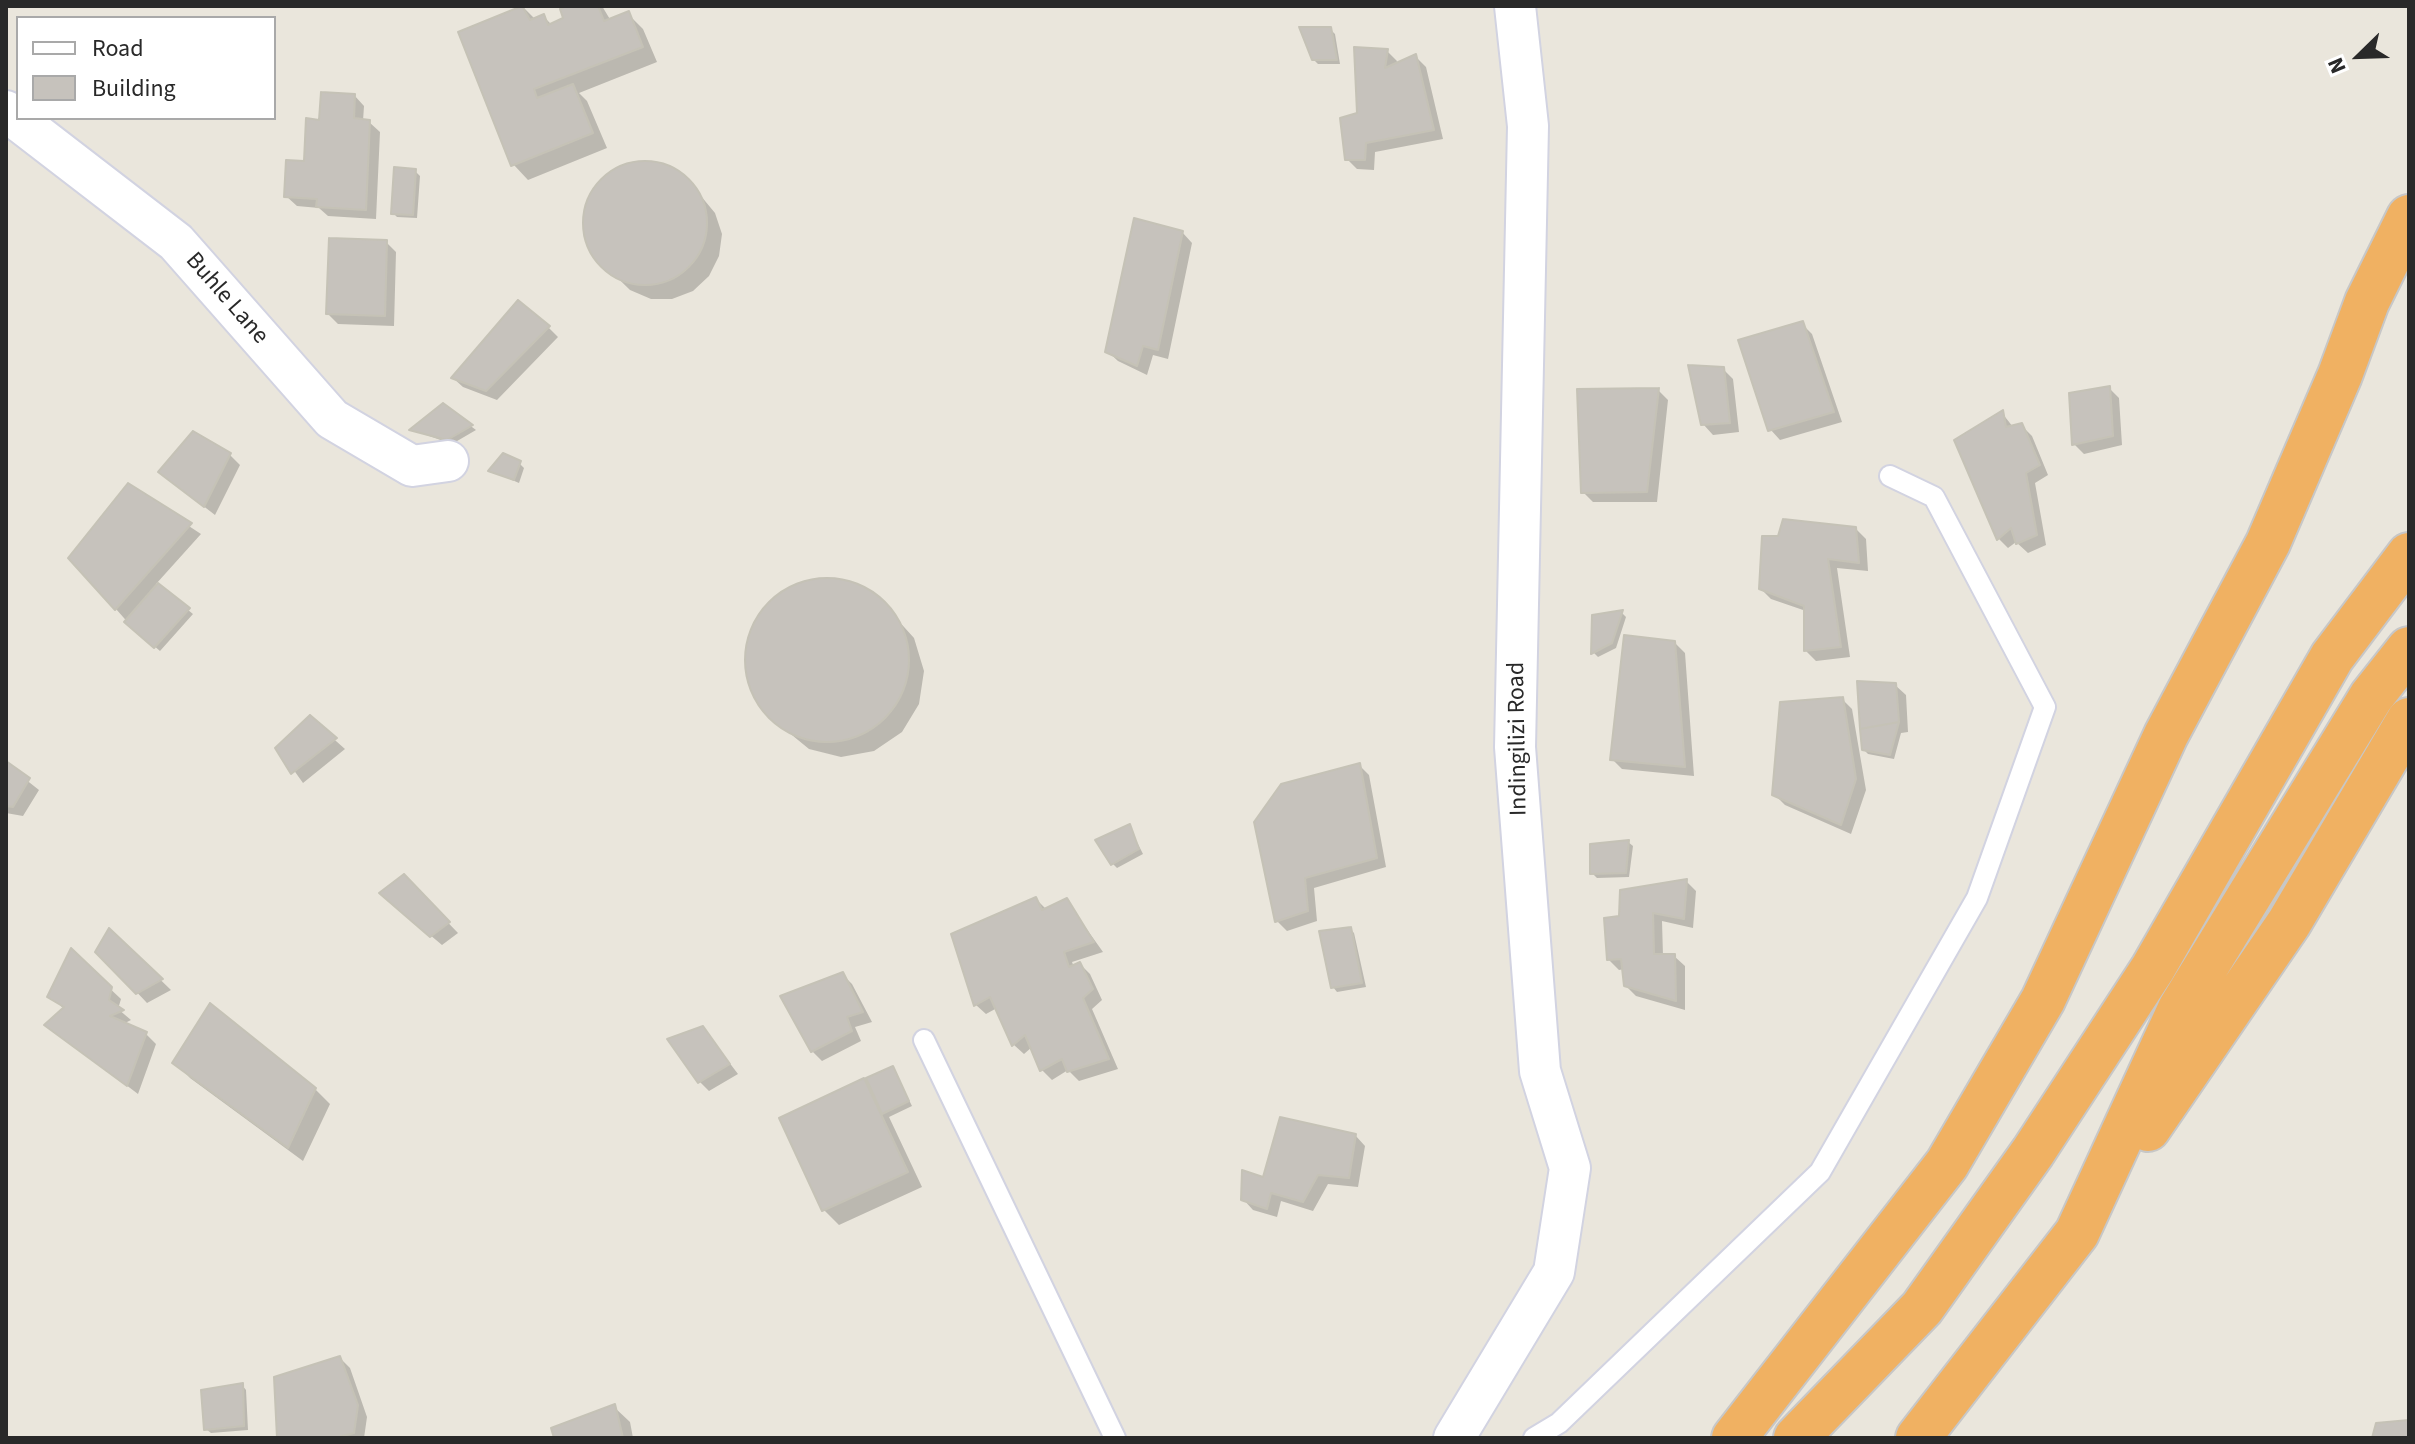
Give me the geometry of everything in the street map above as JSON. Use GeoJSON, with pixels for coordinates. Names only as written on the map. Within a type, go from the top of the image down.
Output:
{"type":"FeatureCollection","features":[{"type":"Feature","properties":{"kind":"highway"},"geometry":{"type":"LineString","coordinates":[[1734,1438],[1947,1164],[2043,1000],[2166,735],[2268,543],[2340,375],[2367,302],[2409,217]]}},
{"type":"Feature","properties":{"kind":"highway"},"geometry":{"type":"LineString","coordinates":[[1796,1438],[1922,1308],[2033,1152],[2153,968],[2332,657],[2409,555]]}},
{"type":"Feature","properties":{"kind":"highway"},"geometry":{"type":"LineString","coordinates":[[2077,1233],[2180,1009],[2371,697],[2409,649]]}},
{"type":"Feature","properties":{"kind":"highway"},"geometry":{"type":"LineString","coordinates":[[1918,1438],[2077,1233],[2289,923],[2401,733]]}},
{"type":"Feature","properties":{"kind":"street","name":"Indingilizi Road"},"geometry":{"type":"LineString","coordinates":[[1454,1438],[1554,1272],[1570,1168],[1540,1071],[1515,747],[1528,126],[1515,6]]}},
{"type":"Feature","properties":{"kind":"street","name":"Buhle Lane"},"geometry":{"type":"LineString","coordinates":[[18,120],[176,242],[332,419],[412,466],[448,461]]}},
{"type":"Feature","properties":{"kind":"lane"},"geometry":{"type":"LineString","coordinates":[[1534,1438],[1559,1423],[1820,1172],[1977,898],[2045,707],[1934,497],[1890,476]]}},
{"type":"Feature","properties":{"kind":"lane"},"geometry":{"type":"LineString","coordinates":[[924,1040],[1115,1438]]}},
{"type":"Feature","properties":{"kind":"building"},"geometry":{"type":"Polygon","coordinates":[[[522,6],[530,20],[544,14],[548,25],[563,18],[560,9],[566,6],[598,6],[604,21],[629,11],[643,47],[534,89],[537,98],[573,84],[593,133],[511,166],[458,32],[522,6]]]}},
{"type":"Feature","properties":{"kind":"building"},"geometry":{"type":"Polygon","coordinates":[[[1299,27],[1331,27],[1337,60],[1312,60],[1299,27]]]}},
{"type":"Feature","properties":{"kind":"building"},"geometry":{"type":"Polygon","coordinates":[[[1354,47],[1388,49],[1385,68],[1416,54],[1434,130],[1366,143],[1365,160],[1345,160],[1340,118],[1357,113],[1354,47]]]}},
{"type":"Feature","properties":{"kind":"building"},"geometry":{"type":"Polygon","coordinates":[[[321,92],[355,94],[354,118],[370,120],[366,210],[316,207],[317,199],[284,197],[286,160],[304,161],[306,118],[319,120],[321,92]]]}},
{"type":"Feature","properties":{"kind":"building"},"geometry":{"type":"Polygon","coordinates":[[[645,161],[669,166],[689,179],[702,199],[707,223],[702,247],[689,267],[669,280],[645,285],[621,280],[601,267],[588,247],[583,223],[588,199],[601,179],[621,166],[645,161]]]}},
{"type":"Feature","properties":{"kind":"building"},"geometry":{"type":"Polygon","coordinates":[[[394,167],[416,169],[413,215],[391,214],[394,167]]]}},
{"type":"Feature","properties":{"kind":"building"},"geometry":{"type":"Polygon","coordinates":[[[1134,218],[1183,231],[1158,350],[1143,346],[1137,366],[1105,352],[1134,218]]]}},
{"type":"Feature","properties":{"kind":"building"},"geometry":{"type":"Polygon","coordinates":[[[329,238],[387,240],[385,316],[326,314],[329,238]]]}},
{"type":"Feature","properties":{"kind":"building"},"geometry":{"type":"Polygon","coordinates":[[[518,300],[550,326],[486,391],[451,378],[518,300]]]}},
{"type":"Feature","properties":{"kind":"building"},"geometry":{"type":"Polygon","coordinates":[[[1803,321],[1834,412],[1768,431],[1738,340],[1803,321]]]}},
{"type":"Feature","properties":{"kind":"building"},"geometry":{"type":"Polygon","coordinates":[[[1688,365],[1724,367],[1730,423],[1701,425],[1688,365]]]}},
{"type":"Feature","properties":{"kind":"building"},"geometry":{"type":"Polygon","coordinates":[[[2110,386],[2113,436],[2072,445],[2069,393],[2110,386]]]}},
{"type":"Feature","properties":{"kind":"building"},"geometry":{"type":"Polygon","coordinates":[[[1659,388],[1647,492],[1581,493],[1577,389],[1659,388]]]}},
{"type":"Feature","properties":{"kind":"building"},"geometry":{"type":"Polygon","coordinates":[[[443,403],[473,425],[447,440],[409,430],[443,403]]]}},
{"type":"Feature","properties":{"kind":"building"},"geometry":{"type":"Polygon","coordinates":[[[2003,410],[2006,427],[2022,423],[2040,465],[2026,473],[2037,535],[2016,544],[2011,528],[1997,540],[1954,440],[2003,410]]]}},
{"type":"Feature","properties":{"kind":"building"},"geometry":{"type":"Polygon","coordinates":[[[193,431],[231,453],[204,507],[158,472],[193,431]]]}},
{"type":"Feature","properties":{"kind":"building"},"geometry":{"type":"Polygon","coordinates":[[[503,453],[521,461],[514,480],[488,471],[503,453]]]}},
{"type":"Feature","properties":{"kind":"building"},"geometry":{"type":"Polygon","coordinates":[[[128,483],[192,523],[115,610],[68,558],[128,483]]]}},
{"type":"Feature","properties":{"kind":"building"},"geometry":{"type":"Polygon","coordinates":[[[1783,519],[1856,527],[1859,563],[1828,559],[1841,647],[1804,651],[1804,606],[1759,589],[1762,536],[1778,536],[1783,519]]]}},
{"type":"Feature","properties":{"kind":"building"},"geometry":{"type":"Polygon","coordinates":[[[827,578],[858,585],[885,602],[902,629],[909,660],[902,691],[885,718],[858,735],[827,742],[796,735],[769,718],[752,691],[745,660],[752,629],[769,602],[796,585],[827,578]]]}},
{"type":"Feature","properties":{"kind":"building"},"geometry":{"type":"Polygon","coordinates":[[[158,583],[190,608],[154,648],[124,622],[158,583]]]}},
{"type":"Feature","properties":{"kind":"building"},"geometry":{"type":"Polygon","coordinates":[[[1623,610],[1612,643],[1591,654],[1592,615],[1623,610]]]}},
{"type":"Feature","properties":{"kind":"building"},"geometry":{"type":"Polygon","coordinates":[[[1624,635],[1675,641],[1685,767],[1610,760],[1624,635]]]}},
{"type":"Feature","properties":{"kind":"building"},"geometry":{"type":"Polygon","coordinates":[[[1857,681],[1896,683],[1899,722],[1860,729],[1857,681]]]}},
{"type":"Feature","properties":{"kind":"building"},"geometry":{"type":"Polygon","coordinates":[[[1843,697],[1856,779],[1841,825],[1772,795],[1780,702],[1843,697]]]}},
{"type":"Feature","properties":{"kind":"building"},"geometry":{"type":"Polygon","coordinates":[[[310,715],[337,738],[291,774],[275,748],[310,715]]]}},
{"type":"Feature","properties":{"kind":"building"},"geometry":{"type":"Polygon","coordinates":[[[1899,722],[1890,755],[1862,750],[1860,729],[1899,722]]]}},
{"type":"Feature","properties":{"kind":"building"},"geometry":{"type":"Polygon","coordinates":[[[6,761],[30,778],[13,807],[6,806],[6,761]]]}},
{"type":"Feature","properties":{"kind":"building"},"geometry":{"type":"Polygon","coordinates":[[[1360,763],[1377,858],[1305,878],[1308,911],[1275,922],[1254,822],[1281,784],[1360,763]]]}},
{"type":"Feature","properties":{"kind":"building"},"geometry":{"type":"Polygon","coordinates":[[[1130,824],[1139,849],[1111,865],[1095,840],[1130,824]]]}},
{"type":"Feature","properties":{"kind":"building"},"geometry":{"type":"Polygon","coordinates":[[[1629,840],[1626,873],[1590,874],[1590,844],[1629,840]]]}},
{"type":"Feature","properties":{"kind":"building"},"geometry":{"type":"Polygon","coordinates":[[[404,874],[450,922],[430,937],[379,893],[404,874]]]}},
{"type":"Feature","properties":{"kind":"building"},"geometry":{"type":"Polygon","coordinates":[[[1687,879],[1684,919],[1653,913],[1654,954],[1675,954],[1676,1001],[1624,986],[1621,959],[1607,960],[1604,918],[1619,916],[1620,890],[1687,879]]]}},
{"type":"Feature","properties":{"kind":"building"},"geometry":{"type":"Polygon","coordinates":[[[1036,897],[1042,910],[1067,898],[1094,942],[1064,952],[1069,967],[1080,962],[1093,989],[1083,998],[1109,1059],[1067,1072],[1062,1059],[1040,1071],[1025,1035],[1012,1046],[990,997],[974,1006],[951,934],[1036,897]]]}},
{"type":"Feature","properties":{"kind":"building"},"geometry":{"type":"Polygon","coordinates":[[[1351,927],[1362,983],[1331,988],[1319,931],[1351,927]]]}},
{"type":"Feature","properties":{"kind":"building"},"geometry":{"type":"Polygon","coordinates":[[[109,928],[163,979],[136,994],[95,952],[109,928]]]}},
{"type":"Feature","properties":{"kind":"building"},"geometry":{"type":"Polygon","coordinates":[[[71,948],[112,987],[109,1000],[124,1010],[110,1016],[147,1032],[127,1086],[44,1025],[64,1007],[47,997],[71,948]]]}},
{"type":"Feature","properties":{"kind":"building"},"geometry":{"type":"Polygon","coordinates":[[[843,972],[863,1012],[847,1017],[852,1031],[811,1052],[780,996],[843,972]]]}},
{"type":"Feature","properties":{"kind":"building"},"geometry":{"type":"Polygon","coordinates":[[[210,1003],[316,1088],[288,1148],[172,1063],[210,1003]]]}},
{"type":"Feature","properties":{"kind":"building"},"geometry":{"type":"Polygon","coordinates":[[[703,1026],[730,1064],[698,1083],[667,1039],[703,1026]]]}},
{"type":"Feature","properties":{"kind":"building"},"geometry":{"type":"Polygon","coordinates":[[[893,1066],[909,1101],[882,1114],[866,1078],[893,1066]]]}},
{"type":"Feature","properties":{"kind":"building"},"geometry":{"type":"Polygon","coordinates":[[[864,1078],[908,1172],[822,1211],[779,1118],[864,1078]]]}},
{"type":"Feature","properties":{"kind":"building"},"geometry":{"type":"Polygon","coordinates":[[[1280,1117],[1356,1134],[1349,1178],[1318,1175],[1303,1202],[1271,1193],[1267,1209],[1241,1200],[1242,1170],[1263,1177],[1280,1117]]]}},
{"type":"Feature","properties":{"kind":"building"},"geometry":{"type":"Polygon","coordinates":[[[340,1356],[358,1405],[354,1433],[335,1438],[277,1438],[274,1377],[340,1356]]]}},
{"type":"Feature","properties":{"kind":"building"},"geometry":{"type":"Polygon","coordinates":[[[243,1383],[244,1426],[204,1430],[201,1390],[243,1383]]]}},
{"type":"Feature","properties":{"kind":"building"},"geometry":{"type":"Polygon","coordinates":[[[615,1404],[623,1438],[554,1438],[551,1428],[615,1404]]]}},
{"type":"Feature","properties":{"kind":"building"},"geometry":{"type":"Polygon","coordinates":[[[2409,1420],[2409,1438],[2372,1438],[2376,1423],[2409,1420]]]}}]}
